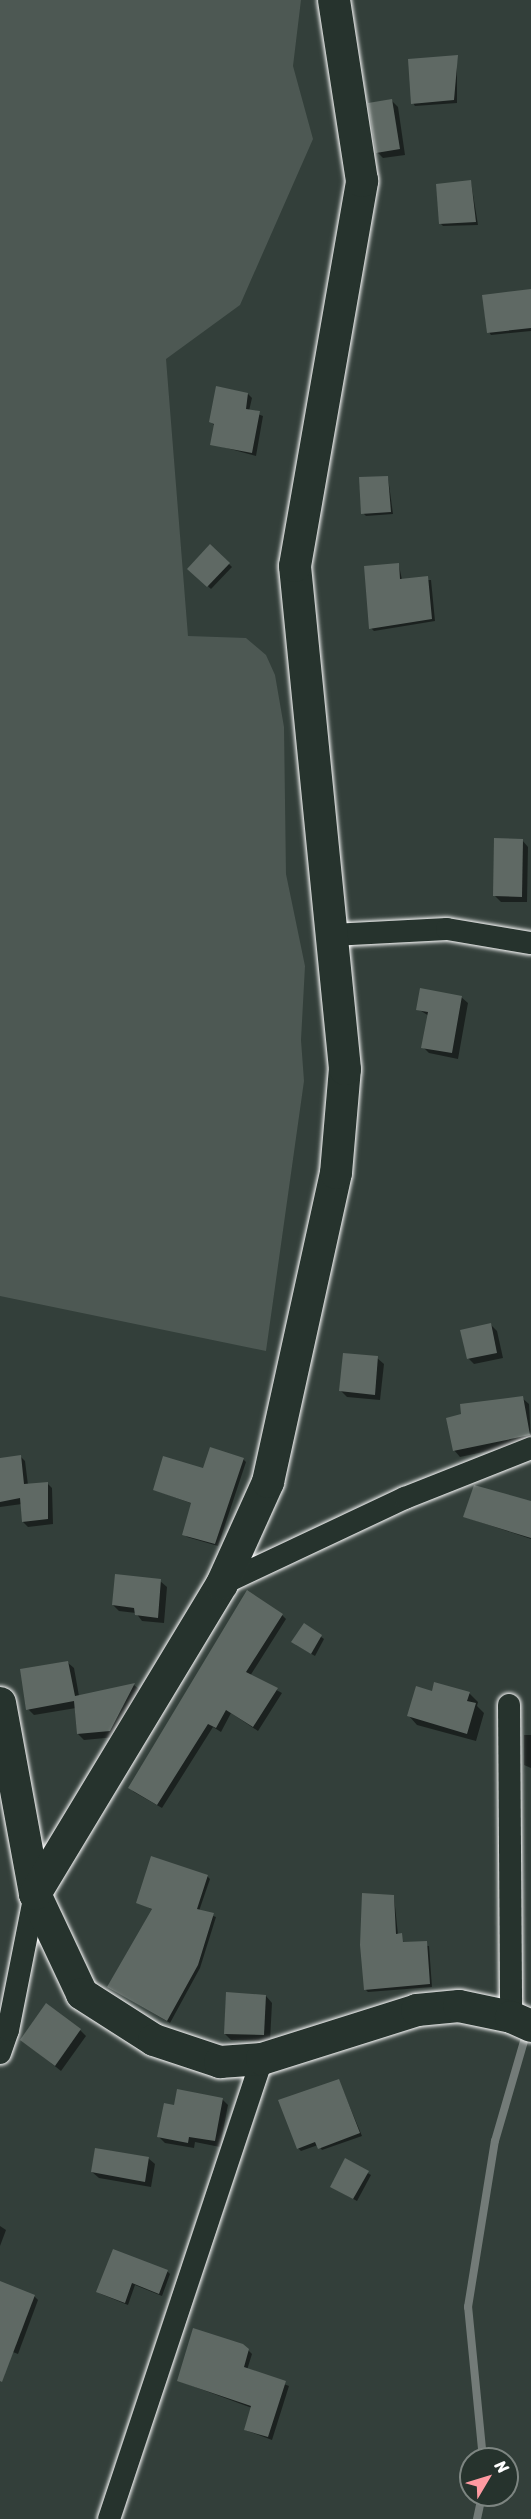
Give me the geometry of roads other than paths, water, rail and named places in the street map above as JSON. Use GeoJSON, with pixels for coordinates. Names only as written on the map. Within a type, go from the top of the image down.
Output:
{"type":"FeatureCollection","features":[{"type":"Feature","properties":{"kind":"street"},"geometry":{"type":"LineString","coordinates":[[0,2053],[9,1987],[35,1894],[222,1584],[268,1482],[336,1173],[345,1069],[295,566],[362,181],[334,0]]}},
{"type":"Feature","properties":{"kind":"street"},"geometry":{"type":"LineString","coordinates":[[332,935],[447,929],[531,943]]}},
{"type":"Feature","properties":{"kind":"street"},"geometry":{"type":"LineString","coordinates":[[222,1584],[405,1498],[531,1448]]}},
{"type":"Feature","properties":{"kind":"street"},"geometry":{"type":"LineString","coordinates":[[0,1702],[35,1894],[82,1994],[154,2040],[220,2062],[262,2060],[417,2010],[459,2006],[521,2022],[509,1705]]}},
{"type":"Feature","properties":{"kind":"street"},"geometry":{"type":"LineString","coordinates":[[109,2519],[262,2060]]}},
{"type":"Feature","properties":{"kind":"waterway"},"geometry":{"type":"LineString","coordinates":[[482,2447],[468,2307],[495,2141],[527,2031]]}},
{"type":"Feature","properties":{"kind":"waterway"},"geometry":{"type":"LineString","coordinates":[[477,2519],[480,2507]]}}]}
